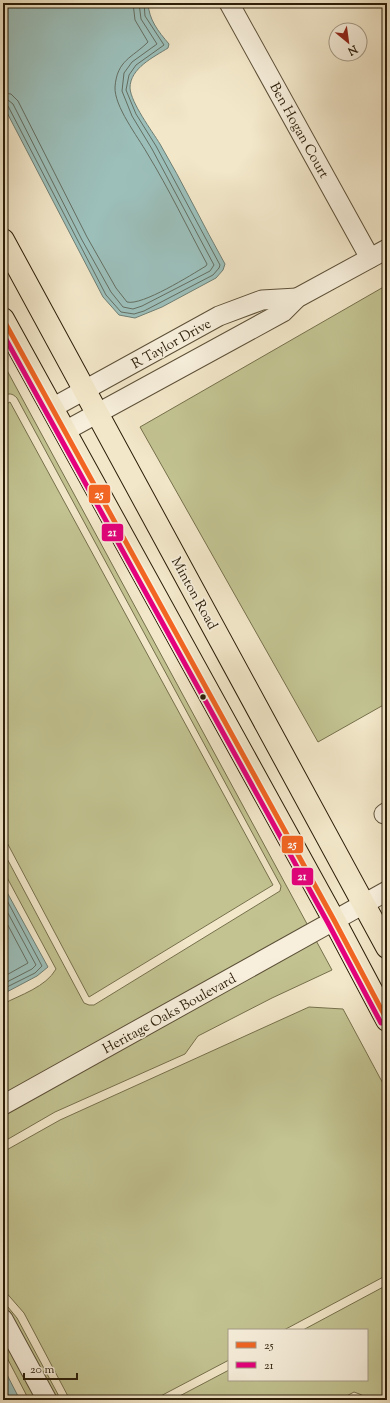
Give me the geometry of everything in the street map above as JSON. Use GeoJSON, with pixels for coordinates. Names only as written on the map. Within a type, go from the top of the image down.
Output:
{"type":"FeatureCollection","features":[{"type":"Feature","properties":{"kind":"main road","name":"Minton Road"},"geometry":{"type":"LineString","coordinates":[[3,240],[387,947]]}},
{"type":"Feature","properties":{"kind":"main road"},"geometry":{"type":"LineString","coordinates":[[3,319],[334,920],[387,1020]]}},
{"type":"Feature","properties":{"kind":"street","name":"Ben Hogan Court"},"geometry":{"type":"LineString","coordinates":[[229,3],[370,258]]}},
{"type":"Feature","properties":{"kind":"street","name":"R Taylor Drive"},"geometry":{"type":"LineString","coordinates":[[65,431],[283,312],[298,298],[387,249]]}},
{"type":"Feature","properties":{"kind":"street","name":"R Taylor Drive"},"geometry":{"type":"LineString","coordinates":[[52,408],[166,345],[230,312],[262,300],[298,298]]}},
{"type":"Feature","properties":{"kind":"street"},"geometry":{"type":"LineString","coordinates":[[230,312],[241,335]]}},
{"type":"Feature","properties":{"kind":"street"},"geometry":{"type":"LineString","coordinates":[[166,345],[179,369]]}},
{"type":"Feature","properties":{"kind":"street","name":"Heritage Oaks Boulevard"},"geometry":{"type":"LineString","coordinates":[[3,1105],[387,890]]}},
{"type":"Feature","properties":{"kind":"street"},"geometry":{"type":"LineString","coordinates":[[3,1319],[47,1400]]}},
{"type":"Feature","properties":{"kind":"green space"},"geometry":{"type":"Polygon","coordinates":[[[387,285],[387,703],[318,742],[140,427],[387,285]]]}},
{"type":"Feature","properties":{"kind":"green space"},"geometry":{"type":"Polygon","coordinates":[[[3,363],[332,970],[272,998],[198,1036],[185,1054],[55,1112],[3,1142],[3,1004],[39,986],[52,975],[56,969],[3,870],[3,851],[84,1003],[89,1005],[94,1005],[280,891],[281,886],[17,398],[10,394],[3,396],[3,363]]]}},
{"type":"Feature","properties":{"kind":"green space"},"geometry":{"type":"Polygon","coordinates":[[[10,402],[273,885],[89,997],[3,835],[3,406],[10,402]]]}},
{"type":"Feature","properties":{"kind":"green space"},"geometry":{"type":"Polygon","coordinates":[[[309,1007],[343,1009],[387,1091],[387,1275],[286,1329],[228,1329],[228,1361],[153,1400],[70,1400],[24,1313],[3,1289],[3,1152],[60,1120],[309,1007]]]}},
{"type":"Feature","properties":{"kind":"green space"},"geometry":{"type":"Polygon","coordinates":[[[387,1285],[387,1400],[378,1400],[369,1397],[365,1398],[354,1392],[339,1400],[172,1400],[228,1371],[228,1381],[368,1381],[368,1329],[305,1329],[387,1285]]]}},
{"type":"Feature","properties":{"kind":"green space"},"geometry":{"type":"Polygon","coordinates":[[[3,1301],[17,1318],[61,1400],[29,1400],[3,1350],[3,1301]]]}},
{"type":"Feature","properties":{"kind":"water"},"geometry":{"type":"Polygon","coordinates":[[[3,3],[148,3],[152,20],[169,44],[168,48],[150,59],[138,69],[131,81],[131,94],[147,125],[177,174],[225,264],[223,270],[216,278],[162,307],[135,318],[119,315],[103,297],[3,105],[3,3]]]}},
{"type":"Feature","properties":{"kind":"water"},"geometry":{"type":"Polygon","coordinates":[[[3,885],[48,967],[37,976],[3,994],[3,885]]]}},
{"type":"Feature","properties":{"kind":"water"},"geometry":{"type":"Polygon","coordinates":[[[3,1367],[20,1400],[3,1400],[3,1367]]]}},
{"type":"Feature","properties":{"kind":"transit line","name":"25"},"geometry":{"type":"LineString","coordinates":[[3,319],[334,920],[387,1020]]}},
{"type":"Feature","properties":{"kind":"transit line","name":"21"},"geometry":{"type":"LineString","coordinates":[[3,334],[328,923],[381,1023]]}}]}
